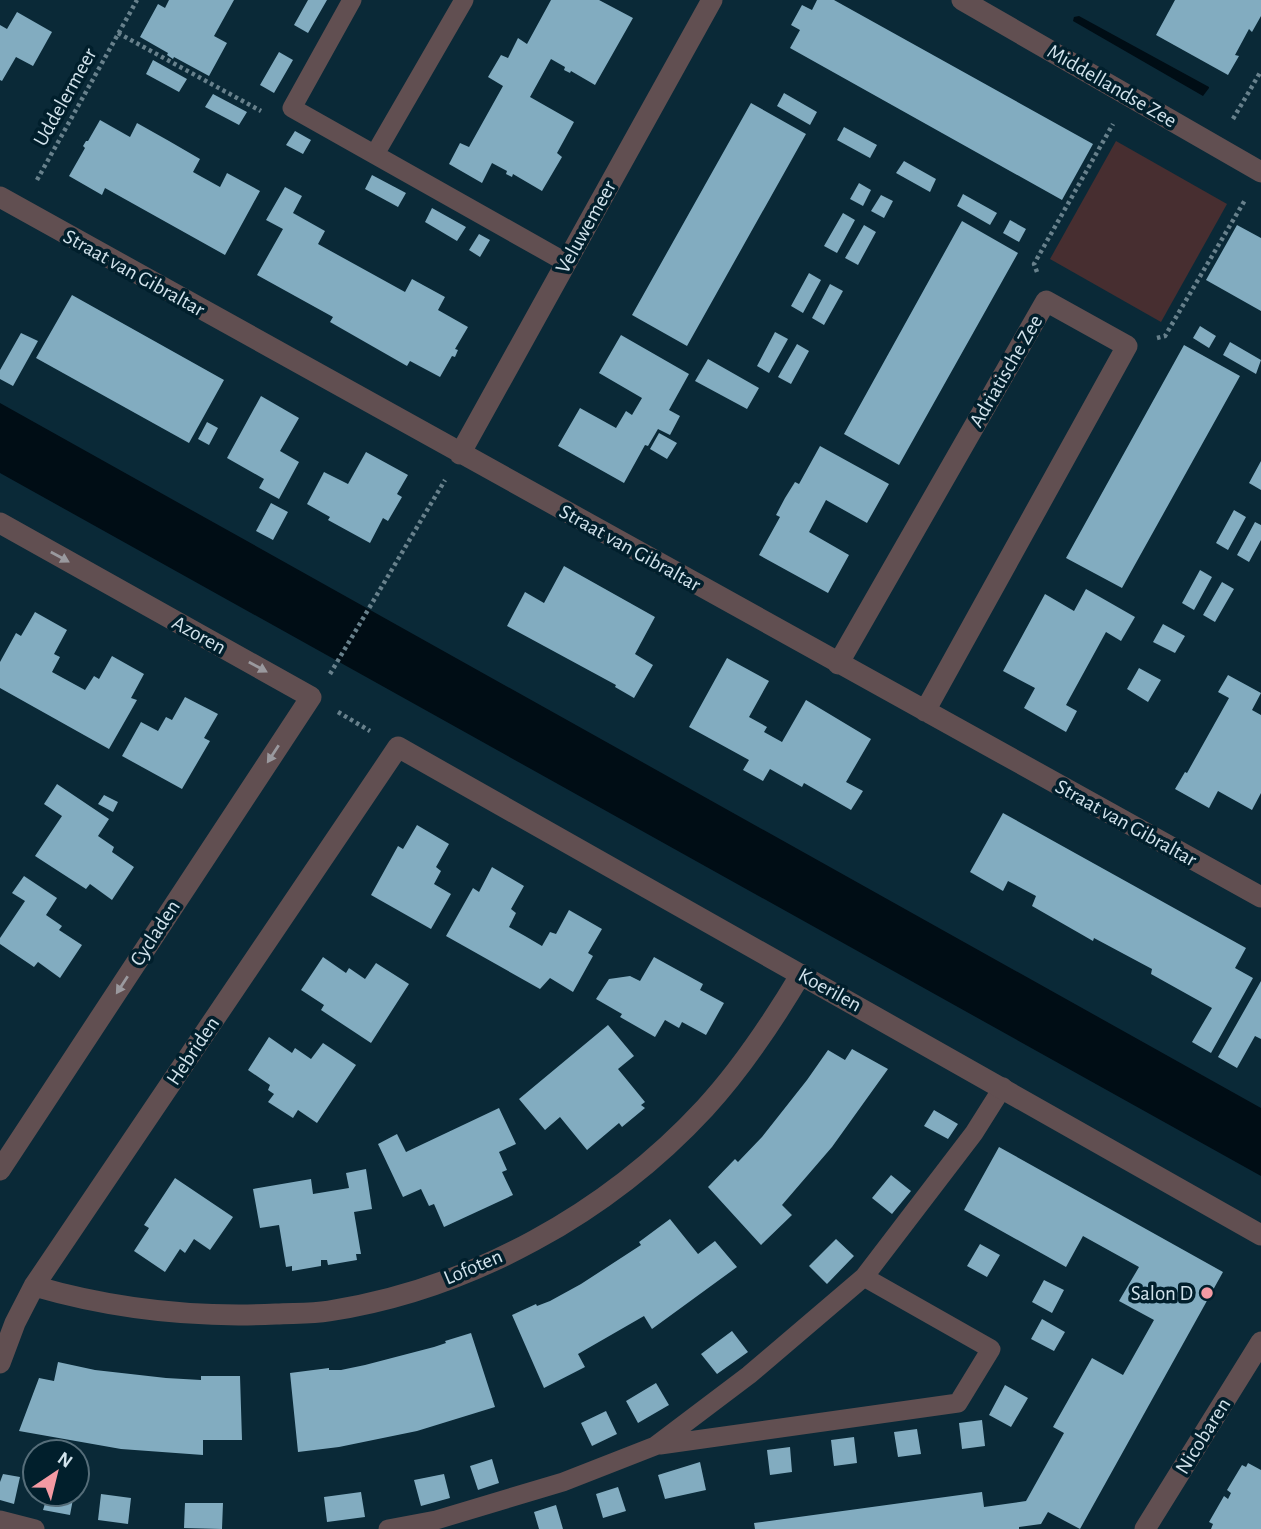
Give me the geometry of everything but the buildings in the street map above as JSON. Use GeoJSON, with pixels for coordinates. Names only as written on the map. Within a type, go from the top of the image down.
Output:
{"type":"FeatureCollection","features":[{"type":"Feature","properties":{"kind":"street","name":"Veluwemeer"},"geometry":{"type":"LineString","coordinates":[[460,454],[712,0]]}},
{"type":"Feature","properties":{"kind":"street","name":"Middellandse Zee"},"geometry":{"type":"LineString","coordinates":[[962,0],[1261,172]]}},
{"type":"Feature","properties":{"kind":"street","name":"Straat van Gibraltar"},"geometry":{"type":"LineString","coordinates":[[0,197],[838,664],[1259,893]]}},
{"type":"Feature","properties":{"kind":"street","name":"Adriatische Zee"},"geometry":{"type":"LineString","coordinates":[[838,664],[1046,301],[1127,346]]}},
{"type":"Feature","properties":{"kind":"street"},"geometry":{"type":"LineString","coordinates":[[925,711],[1127,346]]}},
{"type":"Feature","properties":{"kind":"street","name":"Azoren"},"geometry":{"type":"LineString","coordinates":[[0,523],[311,697]]}},
{"type":"Feature","properties":{"kind":"street","name":"Cycladen"},"geometry":{"type":"LineString","coordinates":[[0,1170],[311,697]]}},
{"type":"Feature","properties":{"kind":"street","name":"Koerilen"},"geometry":{"type":"LineString","coordinates":[[398,747],[1261,1235]]}},
{"type":"Feature","properties":{"kind":"street","name":"Hebriden"},"geometry":{"type":"LineString","coordinates":[[0,1363],[15,1323],[34,1286],[398,747]]}},
{"type":"Feature","properties":{"kind":"street","name":"Lofoten"},"geometry":{"type":"LineString","coordinates":[[34,1286],[81,1300],[156,1312],[235,1316],[327,1311],[389,1298],[468,1272],[545,1234],[605,1196],[656,1155],[706,1107],[773,1020],[801,974]]}},
{"type":"Feature","properties":{"kind":"street","name":"Nicobaren"},"geometry":{"type":"LineString","coordinates":[[1145,1529],[1261,1342]]}},
{"type":"Feature","properties":{"kind":"lane"},"geometry":{"type":"LineString","coordinates":[[352,0],[292,108],[567,263]]}},
{"type":"Feature","properties":{"kind":"lane"},"geometry":{"type":"LineString","coordinates":[[375,154],[464,0]]}},
{"type":"Feature","properties":{"kind":"lane"},"geometry":{"type":"LineString","coordinates":[[655,1446],[749,1375],[864,1277],[974,1133],[1003,1087]]}},
{"type":"Feature","properties":{"kind":"lane"},"geometry":{"type":"LineString","coordinates":[[388,1529],[436,1520],[563,1482],[655,1446],[958,1403],[990,1349],[864,1277]]}},
{"type":"Feature","properties":{"kind":"lane"},"geometry":{"type":"LineString","coordinates":[[0,1520],[36,1529]]}},
{"type":"Feature","properties":{"kind":"path","name":"Uddelermeer"},"geometry":{"type":"LineString","coordinates":[[20,209],[137,0]]}},
{"type":"Feature","properties":{"kind":"path"},"geometry":{"type":"LineString","coordinates":[[118,33],[275,118],[292,108]]}},
{"type":"Feature","properties":{"kind":"path"},"geometry":{"type":"LineString","coordinates":[[1217,148],[1261,71]]}},
{"type":"Feature","properties":{"kind":"path"},"geometry":{"type":"LineString","coordinates":[[1046,301],[1034,264],[1129,96]]}},
{"type":"Feature","properties":{"kind":"path"},"geometry":{"type":"LineString","coordinates":[[1127,346],[1165,337],[1247,196]]}},
{"type":"Feature","properties":{"kind":"path"},"geometry":{"type":"LineString","coordinates":[[330,674],[460,454]]}},
{"type":"Feature","properties":{"kind":"path"},"geometry":{"type":"LineString","coordinates":[[311,697],[398,747]]}},
{"type":"Feature","properties":{"kind":"shaded area"},"geometry":{"type":"Polygon","coordinates":[[[1079,16],[1209,88],[1203,96],[1073,21],[1074,17],[1079,16]]]}},
{"type":"Feature","properties":{"kind":"shaded area"},"geometry":{"type":"Polygon","coordinates":[[[1116,141],[1227,204],[1161,322],[1050,259],[1116,141]]]}},
{"type":"Feature","properties":{"kind":"shaded area"},"geometry":{"type":"Polygon","coordinates":[[[0,403],[1261,1108],[1261,1176],[0,473],[0,403]]]}},
{"type":"Feature","properties":{"kind":"place","name":"Salon D"},"geometry":{"type":"Point","coordinates":[1207,1293]}}]}
